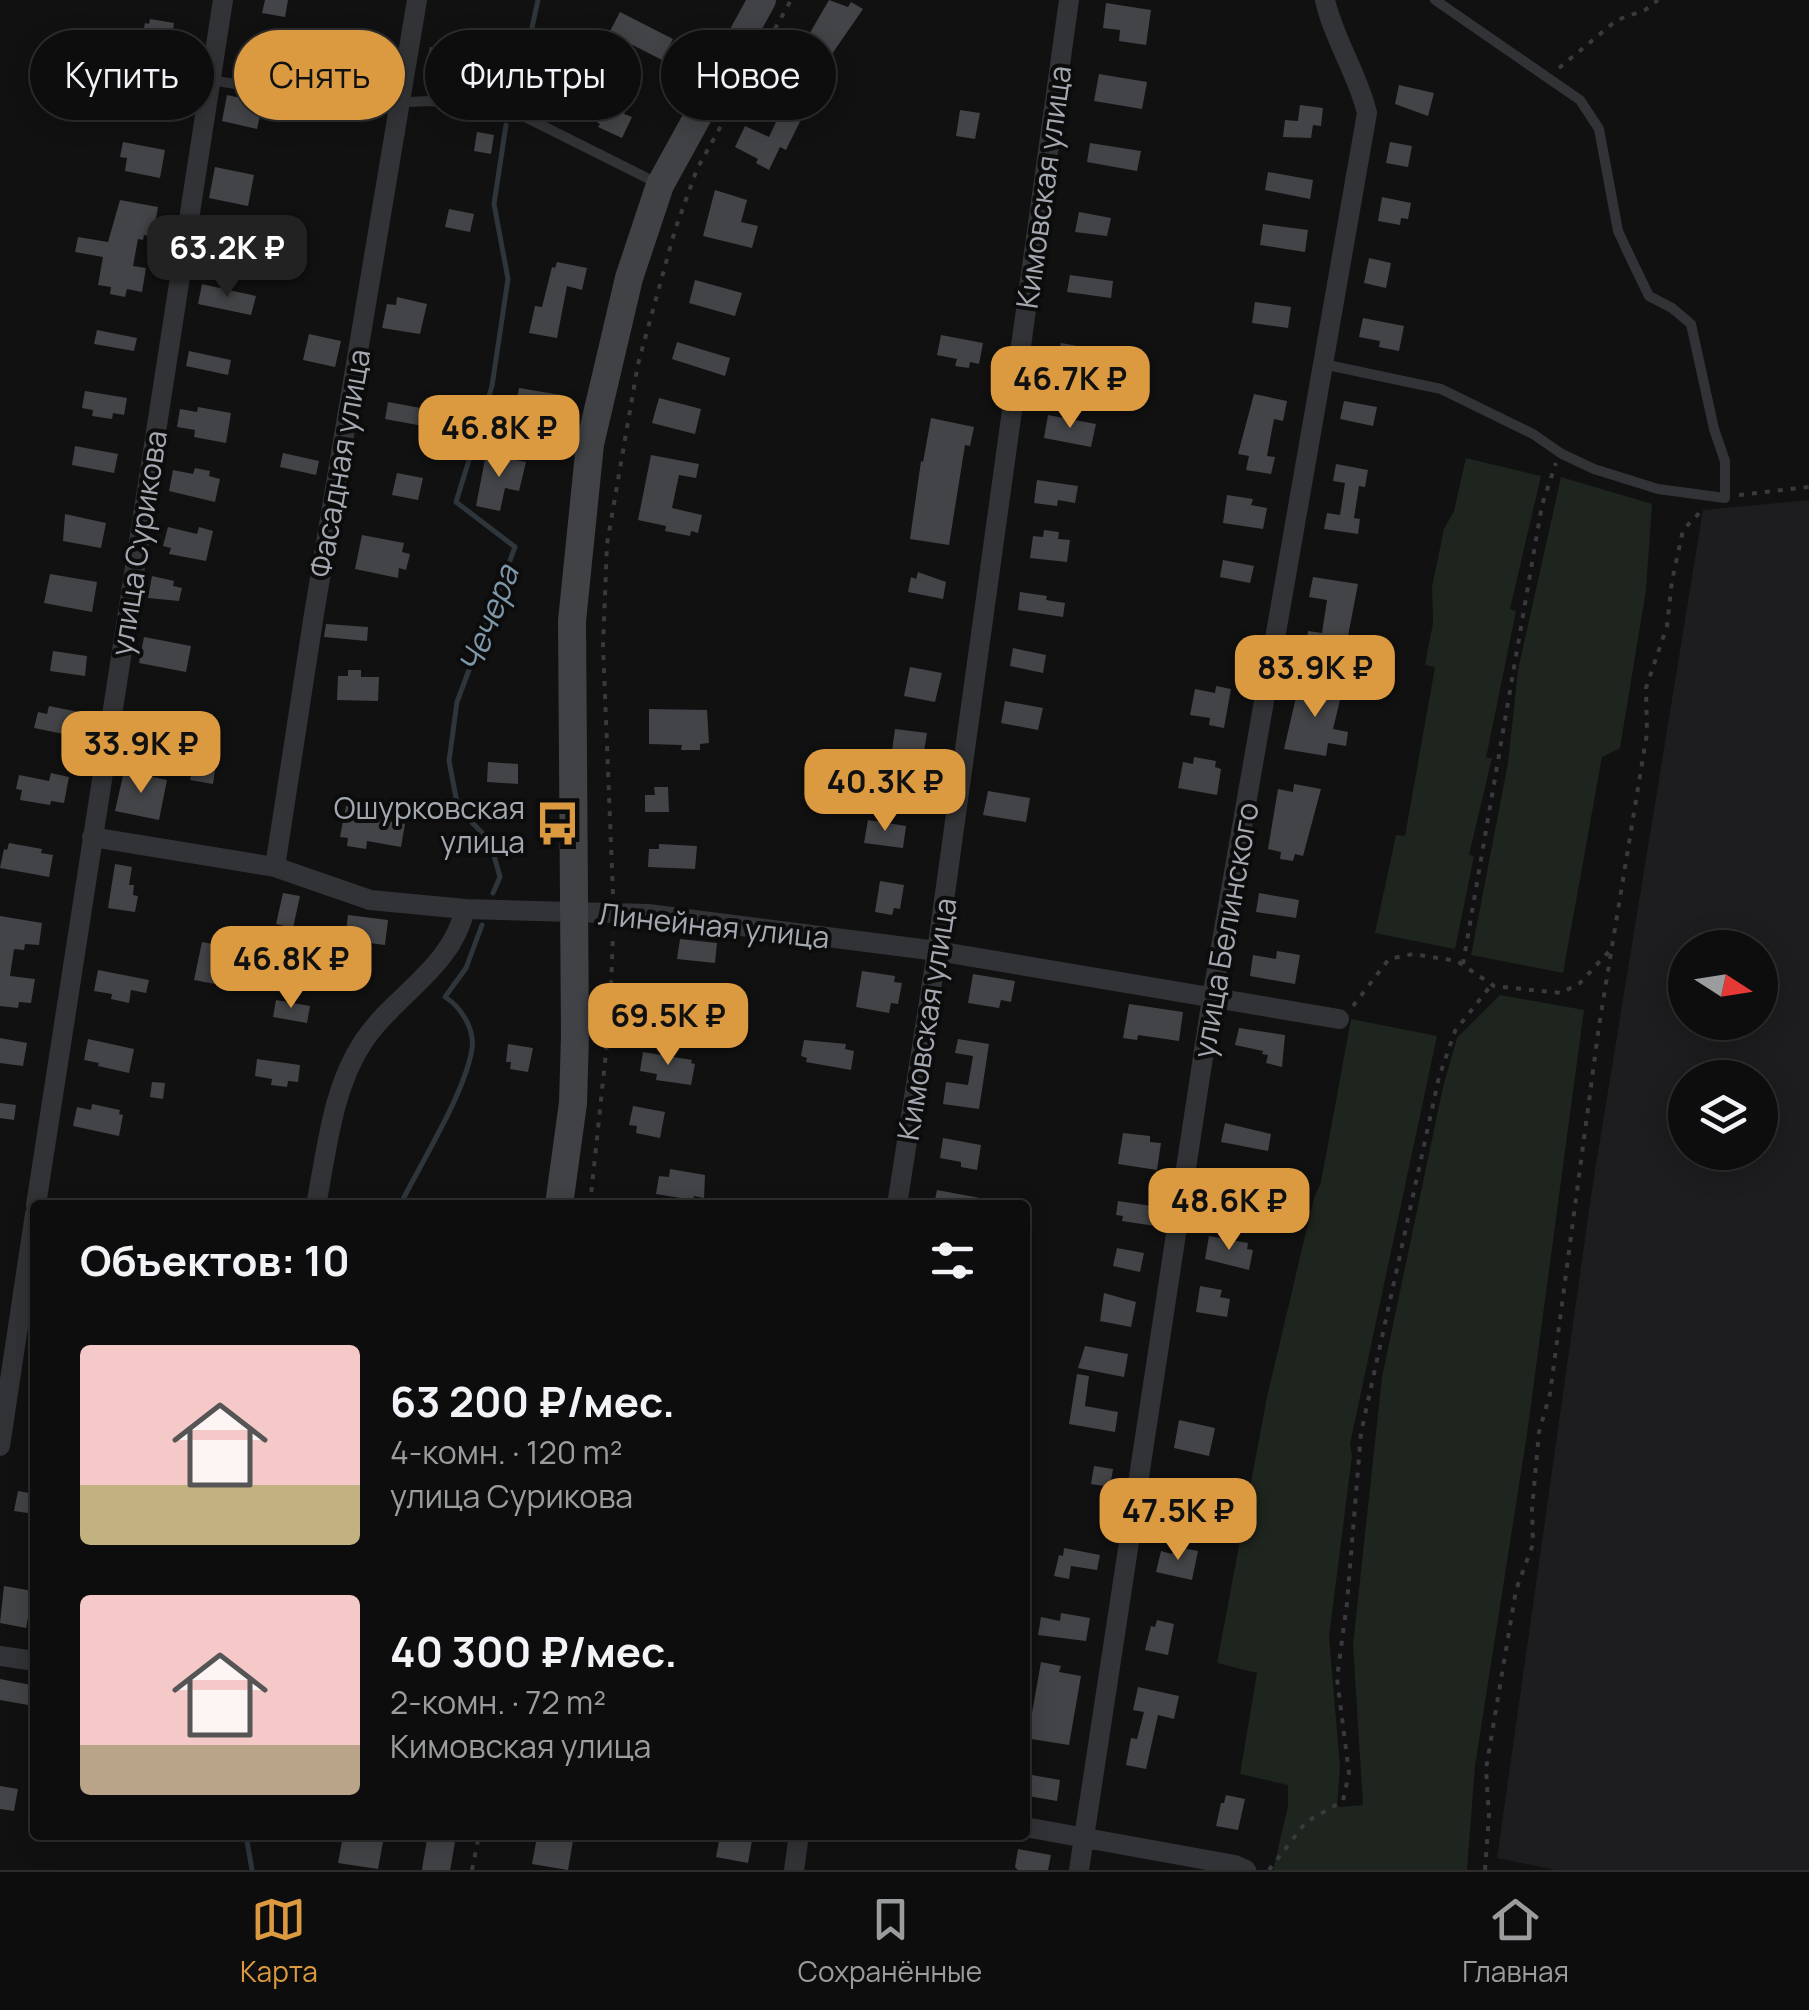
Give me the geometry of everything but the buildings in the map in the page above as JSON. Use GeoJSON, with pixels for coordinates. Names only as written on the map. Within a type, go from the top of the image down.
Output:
{"type":"FeatureCollection","features":[{"type":"Feature","properties":{"kind":"street","name":"улица Сурикова"},"geometry":{"type":"LineString","coordinates":[[214,55],[223,0]]}},
{"type":"Feature","properties":{"kind":"street","name":"Фасадная улица"},"geometry":{"type":"LineString","coordinates":[[405,72],[416,0]]}},
{"type":"Feature","properties":{"kind":"street"},"geometry":{"type":"LineString","coordinates":[[560,1200],[573,1102],[572,621],[590,444],[629,278],[660,185],[762,0]]}},
{"type":"Feature","properties":{"kind":"street","name":"Кимовская улица"},"geometry":{"type":"LineString","coordinates":[[898,1200],[937,951],[1069,0]]}},
{"type":"Feature","properties":{"kind":"street","name":"улица Белинского"},"geometry":{"type":"LineString","coordinates":[[1079,1870],[1212,998],[1367,114],[1360,84],[1325,0]]}},
{"type":"Feature","properties":{"kind":"street","name":"улица Сурикова"},"geometry":{"type":"LineString","coordinates":[[37,1200],[204,120]]}},
{"type":"Feature","properties":{"kind":"street","name":"Фасадная улица"},"geometry":{"type":"LineString","coordinates":[[275,868],[397,120]]}},
{"type":"Feature","properties":{"kind":"street","name":"Линейная улица"},"geometry":{"type":"LineString","coordinates":[[92,837],[275,868],[370,900],[614,913],[937,951],[1339,1019]]}},
{"type":"Feature","properties":{"kind":"street"},"geometry":{"type":"LineString","coordinates":[[317,1200],[334,1110],[346,1073],[364,1040],[456,938],[465,908]]}},
{"type":"Feature","properties":{"kind":"street"},"geometry":{"type":"LineString","coordinates":[[0,1446],[30,1247]]}},
{"type":"Feature","properties":{"kind":"street"},"geometry":{"type":"LineString","coordinates":[[0,1656],[30,1660]]}},
{"type":"Feature","properties":{"kind":"street"},"geometry":{"type":"LineString","coordinates":[[1030,1828],[1246,1870]]}},
{"type":"Feature","properties":{"kind":"street"},"geometry":{"type":"LineString","coordinates":[[436,1870],[441,1840]]}},
{"type":"Feature","properties":{"kind":"street"},"geometry":{"type":"LineString","coordinates":[[794,1870],[798,1840]]}},
{"type":"Feature","properties":{"kind":"lane"},"geometry":{"type":"LineString","coordinates":[[1323,364],[1441,388],[1594,469],[1658,489],[1725,498],[1725,460],[1714,430],[1691,324],[1649,296],[1618,231],[1599,129],[1580,100],[1435,0]]}},
{"type":"Feature","properties":{"kind":"lane"},"geometry":{"type":"LineString","coordinates":[[405,104],[431,101],[513,111],[660,185]]}},
{"type":"Feature","properties":{"kind":"path"},"geometry":{"type":"LineString","coordinates":[[591,1200],[610,1014],[614,913],[603,646],[607,544],[625,434],[654,306],[697,169],[791,0]]}},
{"type":"Feature","properties":{"kind":"path"},"geometry":{"type":"LineString","coordinates":[[1550,79],[1568,58],[1580,54],[1617,20],[1645,10],[1658,0]]}},
{"type":"Feature","properties":{"kind":"path"},"geometry":{"type":"LineString","coordinates":[[1463,964],[1542,505],[1562,454]]}},
{"type":"Feature","properties":{"kind":"path"},"geometry":{"type":"LineString","coordinates":[[1486,1869],[1490,1816],[1486,1770],[1516,1590],[1532,1544],[1540,1432],[1550,1394],[1599,1026],[1648,733],[1646,688],[1668,626],[1683,530],[1700,511],[1725,498],[1809,487]]}},
{"type":"Feature","properties":{"kind":"path"},"geometry":{"type":"LineString","coordinates":[[1339,1019],[1389,959],[1413,954],[1463,964],[1492,984],[1561,993],[1580,983],[1614,946]]}},
{"type":"Feature","properties":{"kind":"path"},"geometry":{"type":"LineString","coordinates":[[1269,1870],[1306,1822],[1344,1801],[1349,1773],[1336,1678],[1364,1409],[1439,1077],[1455,1031],[1492,984]]}},
{"type":"Feature","properties":{"kind":"path"},"geometry":{"type":"LineString","coordinates":[[472,1870],[477,1840]]}},
{"type":"Feature","properties":{"kind":"shaded area"},"geometry":{"type":"Polygon","coordinates":[[[1466,458],[1541,476],[1510,609],[1516,611],[1486,758],[1492,758],[1469,855],[1474,856],[1455,949],[1375,933],[1396,835],[1405,836],[1435,667],[1425,665],[1433,623],[1432,587],[1444,529],[1454,511],[1466,458]]]}},
{"type":"Feature","properties":{"kind":"shaded area"},"geometry":{"type":"Polygon","coordinates":[[[1561,477],[1652,504],[1646,590],[1620,748],[1602,757],[1563,973],[1471,955],[1508,763],[1518,670],[1561,477]]]}},
{"type":"Feature","properties":{"kind":"shaded area"},"geometry":{"type":"Polygon","coordinates":[[[1809,500],[1809,1870],[1555,1870],[1497,1858],[1593,1183],[1703,510],[1809,500]]]}},
{"type":"Feature","properties":{"kind":"shaded area"},"geometry":{"type":"Polygon","coordinates":[[[1500,995],[1584,1010],[1527,1434],[1475,1766],[1467,1870],[1273,1870],[1288,1806],[1288,1785],[1240,1774],[1257,1673],[1217,1663],[1267,1397],[1321,1182],[1351,1019],[1437,1036],[1350,1444],[1352,1456],[1329,1637],[1340,1767],[1337,1807],[1363,1805],[1353,1645],[1382,1377],[1443,1087],[1457,1038],[1500,995]]]}},
{"type":"Feature","properties":{"kind":"waterway","name":"Чечера"},"geometry":{"type":"LineString","coordinates":[[532,30],[538,0]]}},
{"type":"Feature","properties":{"kind":"waterway","name":"Чечера"},"geometry":{"type":"LineString","coordinates":[[493,893],[500,877],[490,841],[458,808],[449,761],[457,702],[515,547],[456,502],[492,386],[508,279],[494,204],[506,125]]}},
{"type":"Feature","properties":{"kind":"waterway","name":"Чечера"},"geometry":{"type":"LineString","coordinates":[[403,1200],[452,1107],[468,1067],[472,1049],[469,1026],[445,997],[466,968],[482,925]]}},
{"type":"Feature","properties":{"kind":"waterway","name":"Чечера"},"geometry":{"type":"LineString","coordinates":[[247,1840],[252,1870]]}},
{"type":"Feature","properties":{"kind":"place","name":"Ошурковская улица"},"geometry":{"type":"Point","coordinates":[558,824]}}]}
